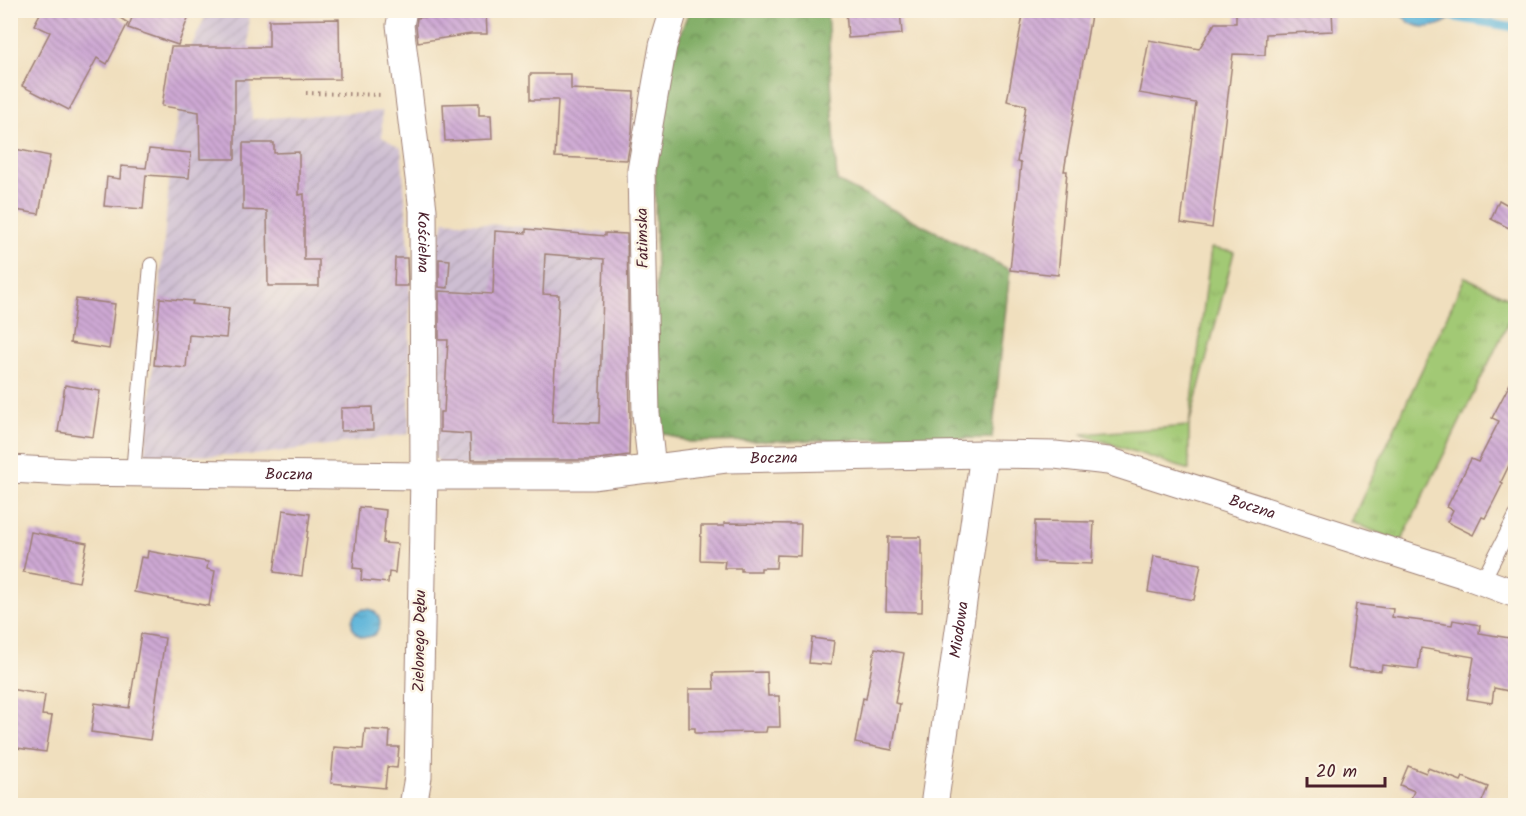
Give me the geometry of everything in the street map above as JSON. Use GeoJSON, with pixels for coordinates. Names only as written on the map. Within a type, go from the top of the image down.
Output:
{"type":"FeatureCollection","features":[{"type":"Feature","properties":{"kind":"street","name":"Kościelna"},"geometry":{"type":"LineString","coordinates":[[403,10],[400,25],[423,210],[423,476]]}},
{"type":"Feature","properties":{"kind":"street","name":"Fatimska"},"geometry":{"type":"LineString","coordinates":[[652,469],[646,414],[642,170],[663,45],[674,10]]}},
{"type":"Feature","properties":{"kind":"street","name":"Boczna"},"geometry":{"type":"LineString","coordinates":[[10,469],[423,476],[592,476],[726,459],[984,454],[1055,455],[1108,461],[1515,594]]}},
{"type":"Feature","properties":{"kind":"street","name":"Miodowa"},"geometry":{"type":"LineString","coordinates":[[934,806],[984,454]]}},
{"type":"Feature","properties":{"kind":"street","name":"Zielonego Dębu"},"geometry":{"type":"LineString","coordinates":[[414,806],[418,777],[423,476]]}},
{"type":"Feature","properties":{"kind":"lane"},"geometry":{"type":"LineString","coordinates":[[133,472],[151,265]]}},
{"type":"Feature","properties":{"kind":"lane"},"geometry":{"type":"LineString","coordinates":[[1482,582],[1515,516]]}},
{"type":"Feature","properties":{"kind":"path"},"geometry":{"type":"LineString","coordinates":[[306,93],[384,95],[408,93]]}},
{"type":"Feature","properties":{"kind":"shaded area"},"geometry":{"type":"Polygon","coordinates":[[[208,11],[248,11],[252,119],[382,111],[382,137],[401,148],[410,260],[409,434],[254,455],[145,456],[172,150],[188,53],[208,11]]]}},
{"type":"Feature","properties":{"kind":"shaded area"},"geometry":{"type":"Polygon","coordinates":[[[444,221],[635,235],[629,461],[442,466],[429,449],[436,251],[444,221]]]}},
{"type":"Feature","properties":{"kind":"green space"},"geometry":{"type":"Polygon","coordinates":[[[689,11],[827,11],[837,181],[1010,270],[992,438],[689,442],[660,432],[655,173],[674,50],[689,11]]]}},
{"type":"Feature","properties":{"kind":"green space"},"geometry":{"type":"Polygon","coordinates":[[[1211,248],[1234,252],[1189,426],[1211,248]]]}},
{"type":"Feature","properties":{"kind":"green space"},"geometry":{"type":"Polygon","coordinates":[[[1465,277],[1515,301],[1515,309],[1401,542],[1351,522],[1465,277]]]}},
{"type":"Feature","properties":{"kind":"green space"},"geometry":{"type":"Polygon","coordinates":[[[1189,426],[1189,470],[1081,434],[1189,426]]]}},
{"type":"Feature","properties":{"kind":"water"},"geometry":{"type":"Polygon","coordinates":[[[1457,10],[1448,20],[1430,27],[1412,24],[1396,11],[1457,10]]]}},
{"type":"Feature","properties":{"kind":"water"},"geometry":{"type":"Polygon","coordinates":[[[366,609],[376,613],[380,623],[376,633],[366,637],[356,633],[352,623],[356,613],[366,609]]]}},
{"type":"Feature","properties":{"kind":"building"},"geometry":{"type":"Polygon","coordinates":[[[42,10],[108,10],[128,23],[107,64],[97,58],[69,110],[22,86],[50,32],[34,25],[42,10]]]}},
{"type":"Feature","properties":{"kind":"building"},"geometry":{"type":"Polygon","coordinates":[[[135,10],[191,10],[178,45],[128,28],[135,10]]]}},
{"type":"Feature","properties":{"kind":"building"},"geometry":{"type":"Polygon","coordinates":[[[846,10],[900,10],[902,34],[848,38],[846,10]]]}},
{"type":"Feature","properties":{"kind":"building"},"geometry":{"type":"Polygon","coordinates":[[[1024,10],[1068,10],[1091,15],[1064,171],[1067,171],[1058,275],[1010,270],[1021,163],[1017,162],[1026,105],[1007,101],[1024,10]]]}},
{"type":"Feature","properties":{"kind":"building"},"geometry":{"type":"Polygon","coordinates":[[[1236,10],[1332,10],[1333,31],[1266,34],[1265,55],[1233,54],[1212,228],[1181,223],[1196,103],[1139,93],[1149,40],[1199,49],[1215,23],[1236,23],[1236,10]]]}},
{"type":"Feature","properties":{"kind":"building"},"geometry":{"type":"Polygon","coordinates":[[[486,11],[487,34],[471,34],[418,42],[417,18],[486,11]]]}},
{"type":"Feature","properties":{"kind":"building"},"geometry":{"type":"Polygon","coordinates":[[[339,19],[340,79],[235,80],[235,159],[200,159],[199,112],[162,106],[171,47],[269,47],[269,20],[339,19]]]}},
{"type":"Feature","properties":{"kind":"building"},"geometry":{"type":"Polygon","coordinates":[[[530,74],[571,74],[571,89],[634,92],[632,132],[627,160],[555,157],[558,100],[530,100],[530,74]]]}},
{"type":"Feature","properties":{"kind":"building"},"geometry":{"type":"Polygon","coordinates":[[[479,103],[479,115],[491,115],[492,139],[445,141],[443,104],[479,103]]]}},
{"type":"Feature","properties":{"kind":"building"},"geometry":{"type":"Polygon","coordinates":[[[243,143],[274,143],[274,153],[299,152],[299,195],[304,194],[304,260],[319,260],[319,286],[268,286],[267,211],[243,210],[243,143]]]}},
{"type":"Feature","properties":{"kind":"building"},"geometry":{"type":"Polygon","coordinates":[[[10,148],[50,156],[39,214],[10,209],[10,148]]]}},
{"type":"Feature","properties":{"kind":"building"},"geometry":{"type":"Polygon","coordinates":[[[149,149],[191,153],[189,178],[146,175],[143,209],[104,206],[107,177],[120,179],[121,166],[146,168],[149,149]]]}},
{"type":"Feature","properties":{"kind":"building"},"geometry":{"type":"Polygon","coordinates":[[[1499,200],[1515,209],[1515,231],[1491,219],[1499,200]]]}},
{"type":"Feature","properties":{"kind":"building"},"geometry":{"type":"Polygon","coordinates":[[[526,229],[605,236],[605,233],[627,234],[629,455],[591,460],[471,460],[470,434],[440,432],[440,412],[444,412],[448,340],[439,340],[439,291],[493,294],[495,231],[526,233],[526,229]],[[545,254],[543,294],[559,295],[552,422],[599,423],[604,259],[545,254]]]}},
{"type":"Feature","properties":{"kind":"building"},"geometry":{"type":"Polygon","coordinates":[[[395,258],[407,258],[408,286],[394,286],[395,258]]]}},
{"type":"Feature","properties":{"kind":"building"},"geometry":{"type":"Polygon","coordinates":[[[439,259],[450,260],[448,288],[439,287],[439,259]]]}},
{"type":"Feature","properties":{"kind":"building"},"geometry":{"type":"Polygon","coordinates":[[[160,298],[229,308],[226,338],[189,335],[186,368],[154,365],[160,298]]]}},
{"type":"Feature","properties":{"kind":"building"},"geometry":{"type":"Polygon","coordinates":[[[76,299],[115,304],[109,349],[70,343],[76,299]]]}},
{"type":"Feature","properties":{"kind":"building"},"geometry":{"type":"Polygon","coordinates":[[[1515,374],[1515,453],[1494,501],[1485,518],[1482,517],[1473,535],[1447,522],[1453,510],[1447,507],[1471,459],[1478,462],[1499,421],[1492,418],[1515,374]]]}},
{"type":"Feature","properties":{"kind":"building"},"geometry":{"type":"Polygon","coordinates":[[[65,385],[100,391],[93,437],[58,432],[65,385]]]}},
{"type":"Feature","properties":{"kind":"building"},"geometry":{"type":"Polygon","coordinates":[[[372,407],[373,430],[341,431],[341,408],[372,407]]]}},
{"type":"Feature","properties":{"kind":"building"},"geometry":{"type":"Polygon","coordinates":[[[359,507],[386,510],[383,543],[398,544],[395,573],[389,572],[388,583],[361,580],[362,569],[353,568],[359,507]]]}},
{"type":"Feature","properties":{"kind":"building"},"geometry":{"type":"Polygon","coordinates":[[[283,510],[310,514],[302,576],[274,572],[283,510]]]}},
{"type":"Feature","properties":{"kind":"building"},"geometry":{"type":"Polygon","coordinates":[[[1035,521],[1094,522],[1092,564],[1034,562],[1035,521]]]}},
{"type":"Feature","properties":{"kind":"building"},"geometry":{"type":"Polygon","coordinates":[[[724,523],[801,524],[800,556],[777,555],[776,568],[761,568],[761,571],[724,568],[725,561],[700,560],[701,526],[724,526],[724,523]]]}},
{"type":"Feature","properties":{"kind":"building"},"geometry":{"type":"Polygon","coordinates":[[[31,532],[87,543],[79,582],[23,572],[31,532]]]}},
{"type":"Feature","properties":{"kind":"building"},"geometry":{"type":"Polygon","coordinates":[[[888,537],[921,537],[922,612],[886,611],[888,537]]]}},
{"type":"Feature","properties":{"kind":"building"},"geometry":{"type":"Polygon","coordinates":[[[148,551],[208,562],[207,569],[215,571],[209,606],[134,592],[141,557],[147,558],[148,551]]]}},
{"type":"Feature","properties":{"kind":"building"},"geometry":{"type":"Polygon","coordinates":[[[1154,556],[1201,564],[1194,600],[1148,592],[1154,556]]]}},
{"type":"Feature","properties":{"kind":"building"},"geometry":{"type":"Polygon","coordinates":[[[1356,604],[1393,609],[1392,617],[1452,625],[1453,620],[1480,625],[1479,633],[1515,639],[1513,692],[1494,688],[1492,703],[1467,699],[1474,657],[1421,648],[1418,669],[1382,665],[1381,671],[1348,668],[1356,604]]]}},
{"type":"Feature","properties":{"kind":"building"},"geometry":{"type":"Polygon","coordinates":[[[141,634],[165,638],[150,740],[91,732],[95,703],[129,708],[141,634]]]}},
{"type":"Feature","properties":{"kind":"building"},"geometry":{"type":"Polygon","coordinates":[[[812,638],[834,641],[831,665],[809,663],[812,638]]]}},
{"type":"Feature","properties":{"kind":"building"},"geometry":{"type":"Polygon","coordinates":[[[875,648],[904,653],[895,703],[900,704],[892,750],[855,743],[875,648]]]}},
{"type":"Feature","properties":{"kind":"building"},"geometry":{"type":"Polygon","coordinates":[[[767,672],[768,696],[779,696],[780,727],[767,727],[766,732],[695,733],[695,728],[689,728],[689,689],[714,689],[713,673],[767,672]]]}},
{"type":"Feature","properties":{"kind":"building"},"geometry":{"type":"Polygon","coordinates":[[[10,689],[45,695],[42,715],[52,716],[46,752],[10,747],[10,689]]]}},
{"type":"Feature","properties":{"kind":"building"},"geometry":{"type":"Polygon","coordinates":[[[365,729],[390,731],[389,747],[399,747],[397,768],[387,767],[385,788],[331,783],[334,747],[363,749],[365,729]]]}},
{"type":"Feature","properties":{"kind":"building"},"geometry":{"type":"Polygon","coordinates":[[[1408,766],[1426,773],[1428,768],[1461,781],[1463,777],[1488,787],[1480,806],[1408,806],[1414,791],[1400,785],[1408,766]]]}},
{"type":"Feature","properties":{"kind":"waterway"},"geometry":{"type":"LineString","coordinates":[[1453,17],[1516,28]]}}]}
